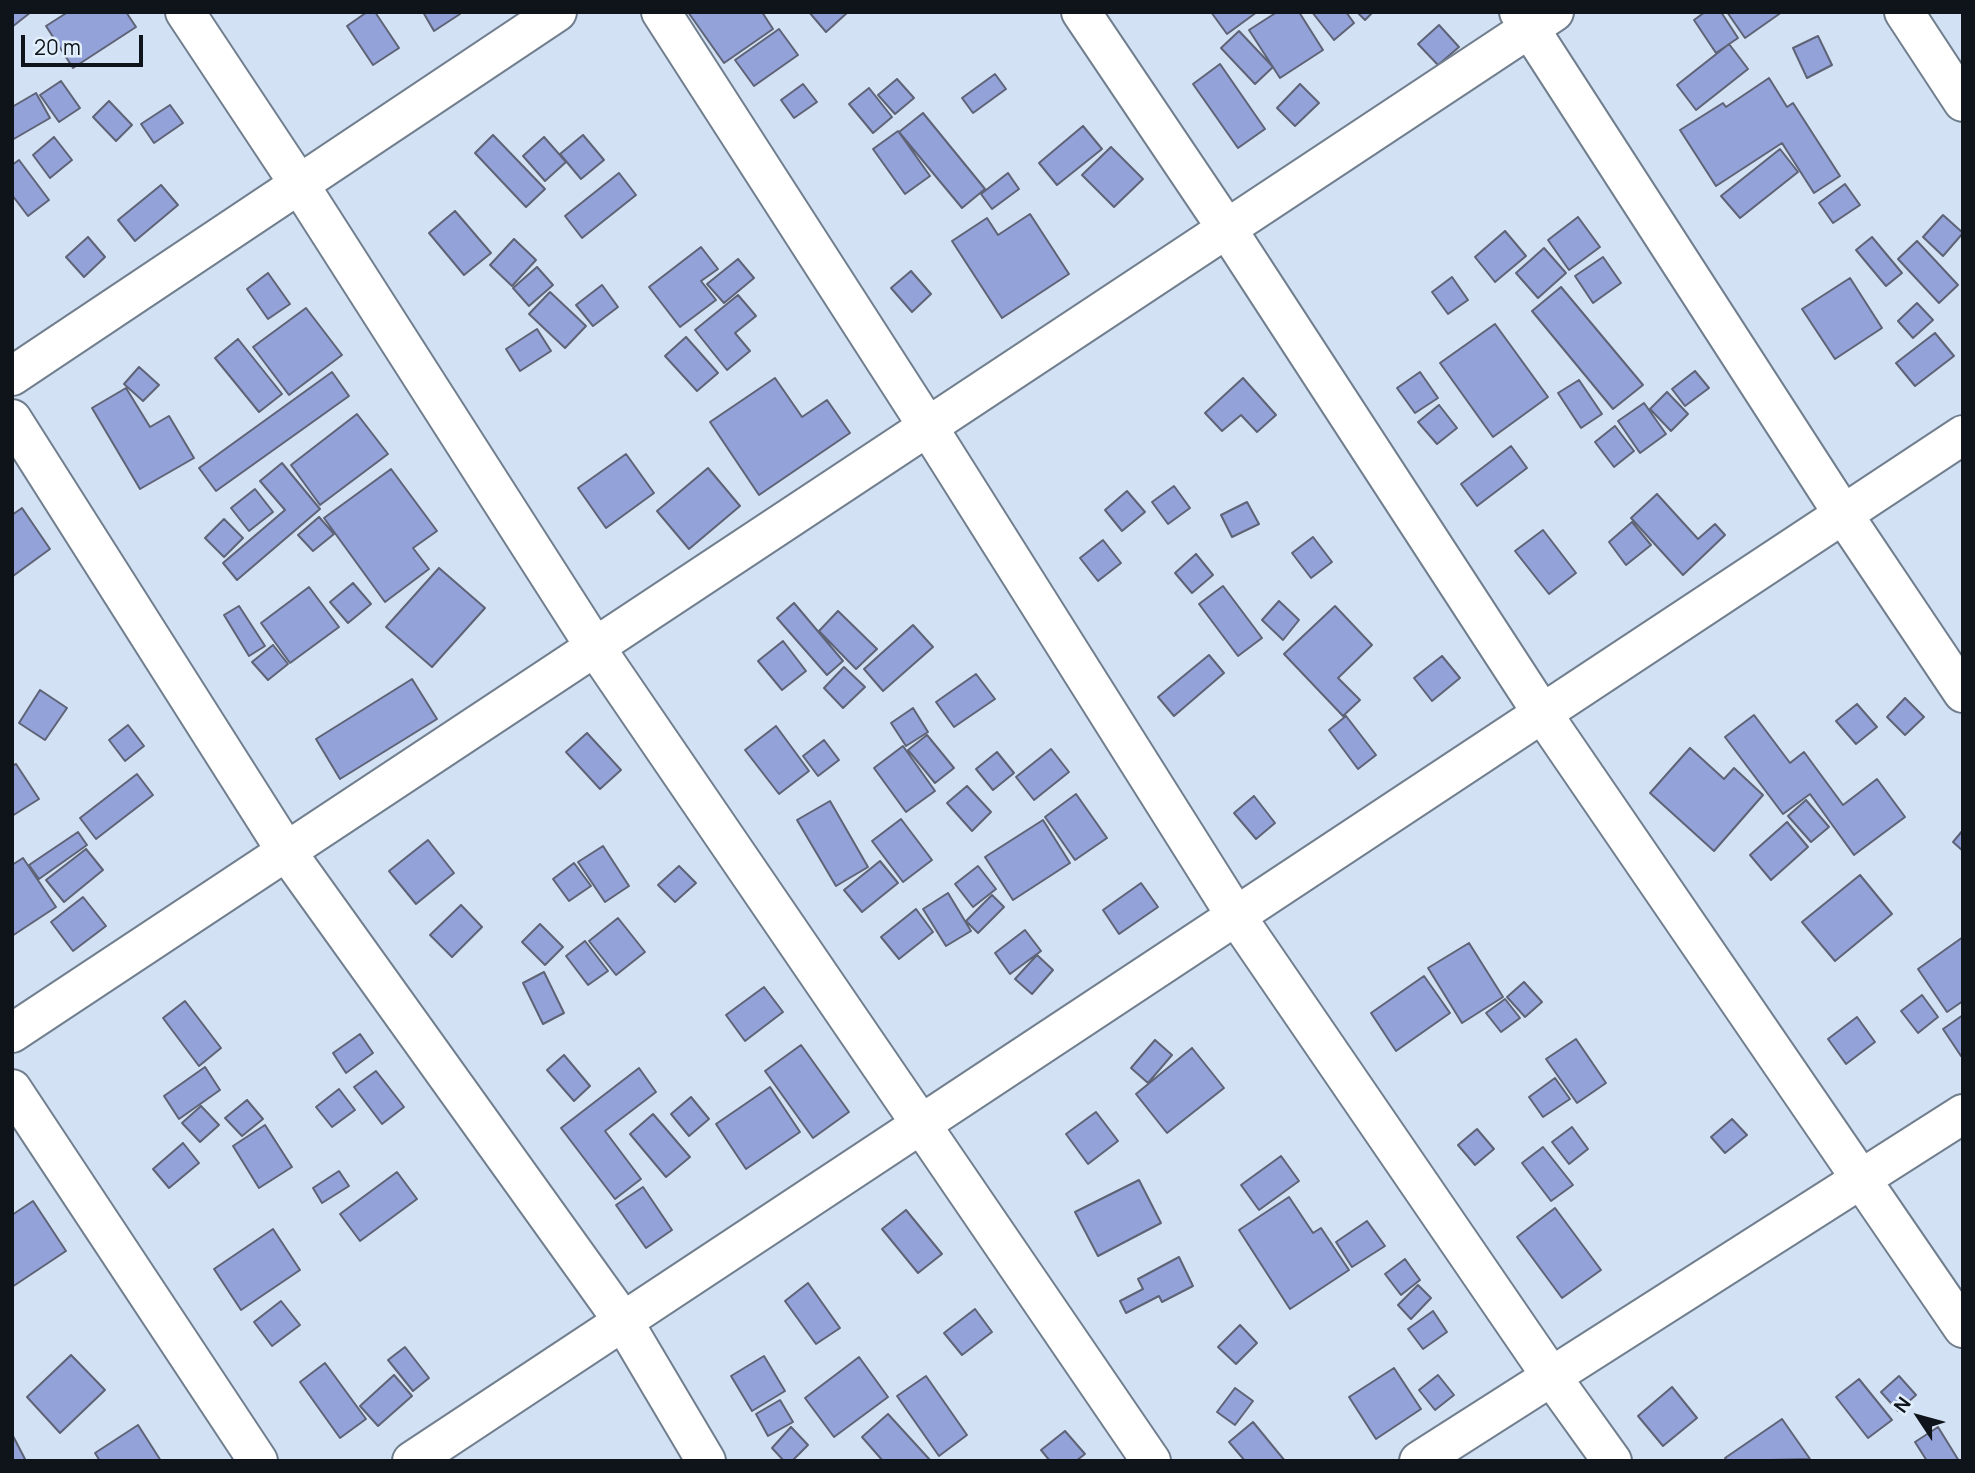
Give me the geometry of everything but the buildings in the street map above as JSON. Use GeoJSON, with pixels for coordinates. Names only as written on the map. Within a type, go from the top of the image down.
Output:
{"type":"FeatureCollection","features":[{"type":"Feature","properties":{"kind":"street"},"geometry":{"type":"LineString","coordinates":[[185,12],[299,184],[595,647],[1151,1461]]}},
{"type":"Feature","properties":{"kind":"street"},"geometry":{"type":"LineString","coordinates":[[12,376],[556,12]]}},
{"type":"Feature","properties":{"kind":"street"},"geometry":{"type":"LineString","coordinates":[[660,12],[928,427],[1236,916],[1612,1461]]}},
{"type":"Feature","properties":{"kind":"street"},"geometry":{"type":"LineString","coordinates":[[1081,12],[1227,229],[1542,713],[1963,1328]]}},
{"type":"Feature","properties":{"kind":"street"},"geometry":{"type":"LineString","coordinates":[[1904,12],[1963,102]]}},
{"type":"Feature","properties":{"kind":"street"},"geometry":{"type":"LineString","coordinates":[[12,1033],[1227,229],[1534,18],[1843,514],[1963,693]]}},
{"type":"Feature","properties":{"kind":"street"},"geometry":{"type":"LineString","coordinates":[[12,419],[286,851],[623,1321],[706,1461]]}},
{"type":"Feature","properties":{"kind":"street"},"geometry":{"type":"LineString","coordinates":[[412,1461],[1963,435]]}},
{"type":"Feature","properties":{"kind":"street"},"geometry":{"type":"LineString","coordinates":[[12,1089],[258,1461]]}},
{"type":"Feature","properties":{"kind":"street"},"geometry":{"type":"LineString","coordinates":[[1419,1461],[1963,1114]]}}]}
